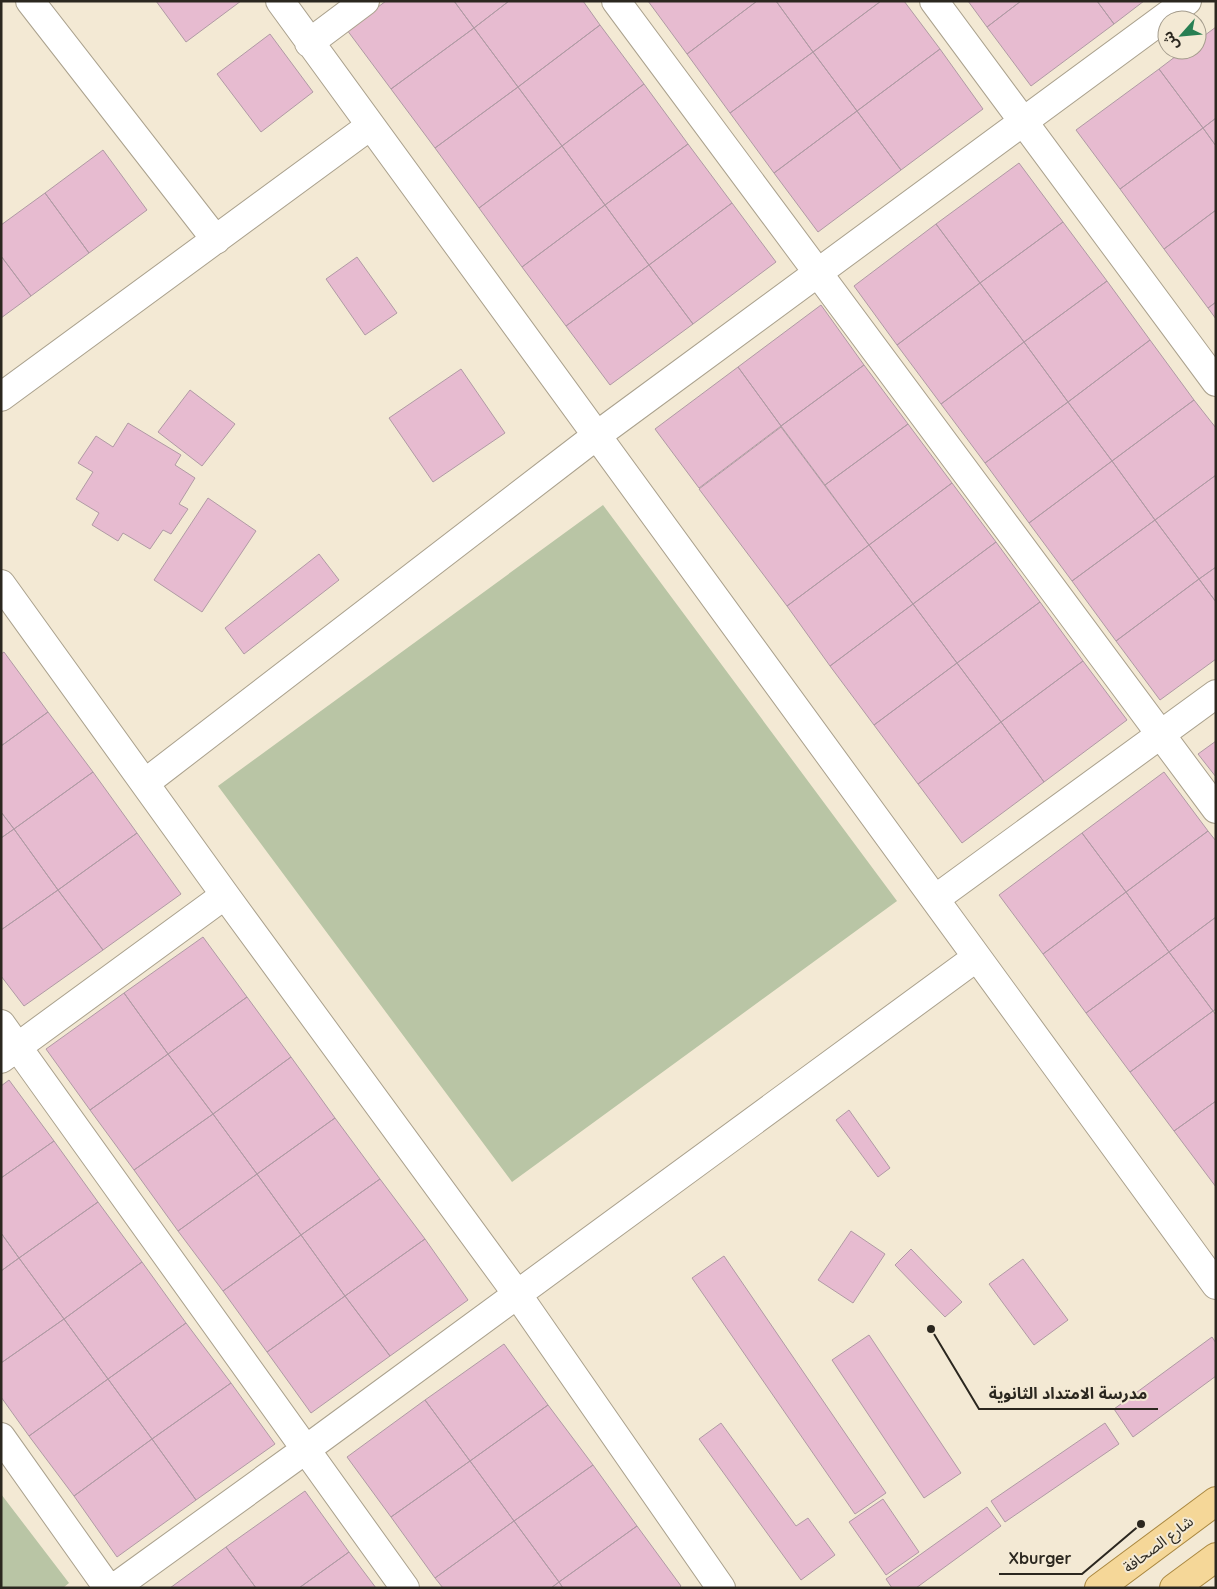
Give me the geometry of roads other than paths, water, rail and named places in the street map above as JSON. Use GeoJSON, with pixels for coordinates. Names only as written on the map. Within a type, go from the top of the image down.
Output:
{"type":"FeatureCollection","features":[{"type":"Feature","properties":{"kind":"main road","name":"شارع الصحافة"},"geometry":{"type":"LineString","coordinates":[[1099,1588],[1216,1500]]}},
{"type":"Feature","properties":{"kind":"main road"},"geometry":{"type":"LineString","coordinates":[[1174,1588],[1216,1557]]}},
{"type":"Feature","properties":{"kind":"street"},"geometry":{"type":"LineString","coordinates":[[30,1],[216,240]]}},
{"type":"Feature","properties":{"kind":"street"},"geometry":{"type":"LineString","coordinates":[[280,1],[1216,1285]]}},
{"type":"Feature","properties":{"kind":"street"},"geometry":{"type":"LineString","coordinates":[[309,43],[365,1]]}},
{"type":"Feature","properties":{"kind":"street"},"geometry":{"type":"LineString","coordinates":[[616,1],[1216,810]]}},
{"type":"Feature","properties":{"kind":"street"},"geometry":{"type":"LineString","coordinates":[[934,1],[1216,382]]}},
{"type":"Feature","properties":{"kind":"street"},"geometry":{"type":"LineString","coordinates":[[145,783],[596,436],[1187,1]]}},
{"type":"Feature","properties":{"kind":"street"},"geometry":{"type":"LineString","coordinates":[[1,397],[370,126]]}},
{"type":"Feature","properties":{"kind":"street"},"geometry":{"type":"LineString","coordinates":[[1,584],[225,895],[517,1294],[721,1588]]}},
{"type":"Feature","properties":{"kind":"street"},"geometry":{"type":"LineString","coordinates":[[935,900],[1216,694]]}},
{"type":"Feature","properties":{"kind":"street"},"geometry":{"type":"LineString","coordinates":[[10,1053],[225,895]]}},
{"type":"Feature","properties":{"kind":"street"},"geometry":{"type":"LineString","coordinates":[[114,1588],[306,1450],[977,957]]}},
{"type":"Feature","properties":{"kind":"street"},"geometry":{"type":"LineString","coordinates":[[1,1024],[10,1053],[306,1450],[405,1588]]}},
{"type":"Feature","properties":{"kind":"street"},"geometry":{"type":"LineString","coordinates":[[1,1437],[108,1588]]}},
{"type":"Feature","properties":{"kind":"place","name":"مدرسة الامتداد الثانوية"},"geometry":{"type":"Point","coordinates":[931,1329]}},
{"type":"Feature","properties":{"kind":"place","name":"Xburger"},"geometry":{"type":"Point","coordinates":[1141,1524]}}]}
